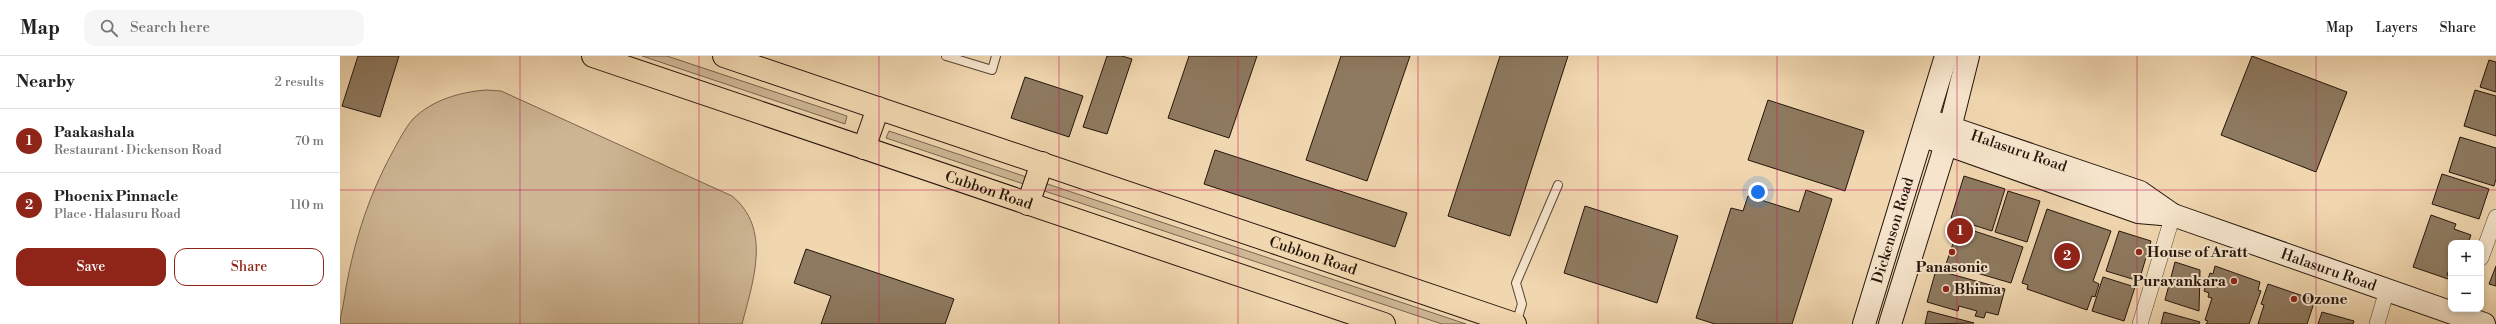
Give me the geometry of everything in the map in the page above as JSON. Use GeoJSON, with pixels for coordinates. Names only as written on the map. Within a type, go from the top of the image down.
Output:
{"type":"FeatureCollection","features":[{"type":"Feature","properties":{"kind":"main road","name":"Cubbon Road"},"geometry":{"type":"LineString","coordinates":[[592,56],[1384,324]]}},
{"type":"Feature","properties":{"kind":"main road","name":"Cubbon Road"},"geometry":{"type":"LineString","coordinates":[[724,56],[1516,324]]}},
{"type":"Feature","properties":{"kind":"main road"},"geometry":{"type":"LineString","coordinates":[[864,148],[878,108]]}},
{"type":"Feature","properties":{"kind":"main road"},"geometry":{"type":"LineString","coordinates":[[1028,204],[1042,163]]}},
{"type":"Feature","properties":{"kind":"street","name":"Dickenson Road"},"geometry":{"type":"LineString","coordinates":[[1864,324],[1926,128],[1946,56]]}},
{"type":"Feature","properties":{"kind":"street","name":"Dickenson Road"},"geometry":{"type":"LineString","coordinates":[[1890,324],[1948,136],[1968,56]]}},
{"type":"Feature","properties":{"kind":"street"},"geometry":{"type":"LineString","coordinates":[[1926,128],[1948,136]]}},
{"type":"Feature","properties":{"kind":"street","name":"Halasuru Road"},"geometry":{"type":"LineString","coordinates":[[1948,136],[2138,212],[2173,215],[2387,290],[2448,308]]}},
{"type":"Feature","properties":{"kind":"street"},"geometry":{"type":"LineString","coordinates":[[2140,324],[2173,215]]}},
{"type":"Feature","properties":{"kind":"street"},"geometry":{"type":"LineString","coordinates":[[2484,250],[2496,217]]}},
{"type":"Feature","properties":{"kind":"street"},"geometry":{"type":"LineString","coordinates":[[2377,324],[2387,290]]}},
{"type":"Feature","properties":{"kind":"street","name":"Halasuru Road"},"geometry":{"type":"LineString","coordinates":[[2461,312],[2484,324]]}},
{"type":"Feature","properties":{"kind":"lane"},"geometry":{"type":"LineString","coordinates":[[946,56],[992,70],[996,56]]}},
{"type":"Feature","properties":{"kind":"lane"},"geometry":{"type":"LineString","coordinates":[[1516,324],[1522,304],[1516,283],[1558,185]]}},
{"type":"Feature","properties":{"kind":"shaded area"},"geometry":{"type":"Polygon","coordinates":[[[642,56],[667,56],[847,116],[845,124],[642,56]]]}},
{"type":"Feature","properties":{"kind":"shaded area"},"geometry":{"type":"Polygon","coordinates":[[[486,90],[501,91],[732,196],[744,209],[752,224],[756,240],[754,273],[742,324],[340,324],[351,262],[362,224],[383,170],[404,131],[413,119],[421,112],[438,102],[456,95],[486,90]]]}},
{"type":"Feature","properties":{"kind":"shaded area"},"geometry":{"type":"Polygon","coordinates":[[[889,131],[1466,324],[1442,324],[886,138],[889,131]]]}},
{"type":"Feature","properties":{"kind":"building"},"geometry":{"type":"Polygon","coordinates":[[[358,56],[399,56],[380,117],[342,106],[358,56]]]}},
{"type":"Feature","properties":{"kind":"building"},"geometry":{"type":"Polygon","coordinates":[[[1107,56],[1122,56],[1132,59],[1107,134],[1083,127],[1107,56]]]}},
{"type":"Feature","properties":{"kind":"building"},"geometry":{"type":"Polygon","coordinates":[[[1189,56],[1257,56],[1229,138],[1168,118],[1189,56]]]}},
{"type":"Feature","properties":{"kind":"building"},"geometry":{"type":"Polygon","coordinates":[[[1341,56],[1410,56],[1367,181],[1306,160],[1341,56]]]}},
{"type":"Feature","properties":{"kind":"building"},"geometry":{"type":"Polygon","coordinates":[[[1500,56],[1568,56],[1510,236],[1448,216],[1500,56]]]}},
{"type":"Feature","properties":{"kind":"building"},"geometry":{"type":"Polygon","coordinates":[[[2252,56],[2347,92],[2316,172],[2221,135],[2252,56]]]}},
{"type":"Feature","properties":{"kind":"building"},"geometry":{"type":"Polygon","coordinates":[[[2489,60],[2496,62],[2496,92],[2480,87],[2489,60]]]}},
{"type":"Feature","properties":{"kind":"building"},"geometry":{"type":"Polygon","coordinates":[[[1025,77],[1083,96],[1069,137],[1011,118],[1025,77]]]}},
{"type":"Feature","properties":{"kind":"building"},"geometry":{"type":"Polygon","coordinates":[[[2475,90],[2496,96],[2496,136],[2464,126],[2475,90]]]}},
{"type":"Feature","properties":{"kind":"building"},"geometry":{"type":"Polygon","coordinates":[[[1768,100],[1864,131],[1845,191],[1748,160],[1768,100]]]}},
{"type":"Feature","properties":{"kind":"building"},"geometry":{"type":"Polygon","coordinates":[[[2460,137],[2496,148],[2496,179],[2494,186],[2449,172],[2460,137]]]}},
{"type":"Feature","properties":{"kind":"building"},"geometry":{"type":"Polygon","coordinates":[[[1215,150],[1407,213],[1395,247],[1204,184],[1215,150]]]}},
{"type":"Feature","properties":{"kind":"building"},"geometry":{"type":"Polygon","coordinates":[[[2442,174],[2489,189],[2479,219],[2432,204],[2442,174]]]}},
{"type":"Feature","properties":{"kind":"building"},"geometry":{"type":"Polygon","coordinates":[[[1964,176],[2005,189],[1992,231],[1951,218],[1964,176]]]}},
{"type":"Feature","properties":{"kind":"building"},"geometry":{"type":"Polygon","coordinates":[[[1806,190],[1832,199],[1792,324],[1715,324],[1696,318],[1731,208],[1743,211],[1748,196],[1799,212],[1806,190]]]}},
{"type":"Feature","properties":{"kind":"building"},"geometry":{"type":"Polygon","coordinates":[[[2008,191],[2040,201],[2027,242],[1995,232],[2008,191]]]}},
{"type":"Feature","properties":{"kind":"building"},"geometry":{"type":"Polygon","coordinates":[[[1585,206],[1678,236],[1657,303],[1564,273],[1585,206]]]}},
{"type":"Feature","properties":{"kind":"building"},"geometry":{"type":"Polygon","coordinates":[[[2047,209],[2111,231],[2093,281],[2099,284],[2095,297],[2092,296],[2087,310],[2027,289],[2028,285],[2022,283],[2047,209]]]}},
{"type":"Feature","properties":{"kind":"building"},"geometry":{"type":"Polygon","coordinates":[[[2431,215],[2456,224],[2454,229],[2471,235],[2469,240],[2448,240],[2448,279],[2413,267],[2431,215]]]}},
{"type":"Feature","properties":{"kind":"building"},"geometry":{"type":"Polygon","coordinates":[[[1959,226],[2023,247],[2011,283],[1946,264],[1959,226]]]}},
{"type":"Feature","properties":{"kind":"building"},"geometry":{"type":"Polygon","coordinates":[[[2119,231],[2151,241],[2139,281],[2106,271],[2119,231]]]}},
{"type":"Feature","properties":{"kind":"building"},"geometry":{"type":"Polygon","coordinates":[[[806,249],[954,299],[945,324],[821,324],[831,296],[794,283],[806,249]]]}},
{"type":"Feature","properties":{"kind":"building"},"geometry":{"type":"Polygon","coordinates":[[[2175,262],[2200,270],[2199,311],[2165,300],[2175,262]]]}},
{"type":"Feature","properties":{"kind":"building"},"geometry":{"type":"Polygon","coordinates":[[[2215,266],[2260,282],[2258,290],[2261,291],[2249,324],[2206,324],[2208,321],[2205,320],[2212,298],[2208,297],[2209,293],[2204,291],[2210,273],[2213,274],[2215,266]]]}},
{"type":"Feature","properties":{"kind":"building"},"geometry":{"type":"Polygon","coordinates":[[[2496,266],[2496,286],[2489,284],[2496,266]]]}},
{"type":"Feature","properties":{"kind":"building"},"geometry":{"type":"Polygon","coordinates":[[[1936,270],[2005,289],[1998,315],[1986,312],[1984,318],[1975,316],[1977,311],[1959,306],[1958,311],[1927,302],[1936,270]]]}},
{"type":"Feature","properties":{"kind":"building"},"geometry":{"type":"Polygon","coordinates":[[[2103,277],[2135,287],[2124,321],[2092,311],[2103,277]]]}},
{"type":"Feature","properties":{"kind":"building"},"geometry":{"type":"Polygon","coordinates":[[[2268,284],[2315,300],[2307,324],[2258,324],[2264,305],[2261,304],[2268,284]]]}},
{"type":"Feature","properties":{"kind":"building"},"geometry":{"type":"Polygon","coordinates":[[[1928,311],[1974,323],[1925,324],[1928,311]]]}},
{"type":"Feature","properties":{"kind":"building"},"geometry":{"type":"Polygon","coordinates":[[[2164,312],[2200,322],[2199,324],[2161,324],[2164,312]]]}},
{"type":"Feature","properties":{"kind":"building"},"geometry":{"type":"Polygon","coordinates":[[[2322,312],[2354,321],[2353,324],[2318,324],[2322,312]]]}},
{"type":"Feature","properties":{"kind":"place","name":"Paakashala"},"geometry":{"type":"Point","coordinates":[1960,231]}},
{"type":"Feature","properties":{"kind":"place","name":"Panasonic"},"geometry":{"type":"Point","coordinates":[1952,252]}},
{"type":"Feature","properties":{"kind":"place","name":"House of Aratt"},"geometry":{"type":"Point","coordinates":[2139,252]}},
{"type":"Feature","properties":{"kind":"place","name":"Phoenix Pinnacle"},"geometry":{"type":"Point","coordinates":[2067,256]}},
{"type":"Feature","properties":{"kind":"place","name":"Puravankara"},"geometry":{"type":"Point","coordinates":[2234,281]}},
{"type":"Feature","properties":{"kind":"place","name":"Bhima"},"geometry":{"type":"Point","coordinates":[1946,289]}},
{"type":"Feature","properties":{"kind":"place","name":"Ozone"},"geometry":{"type":"Point","coordinates":[2294,299]}}]}
